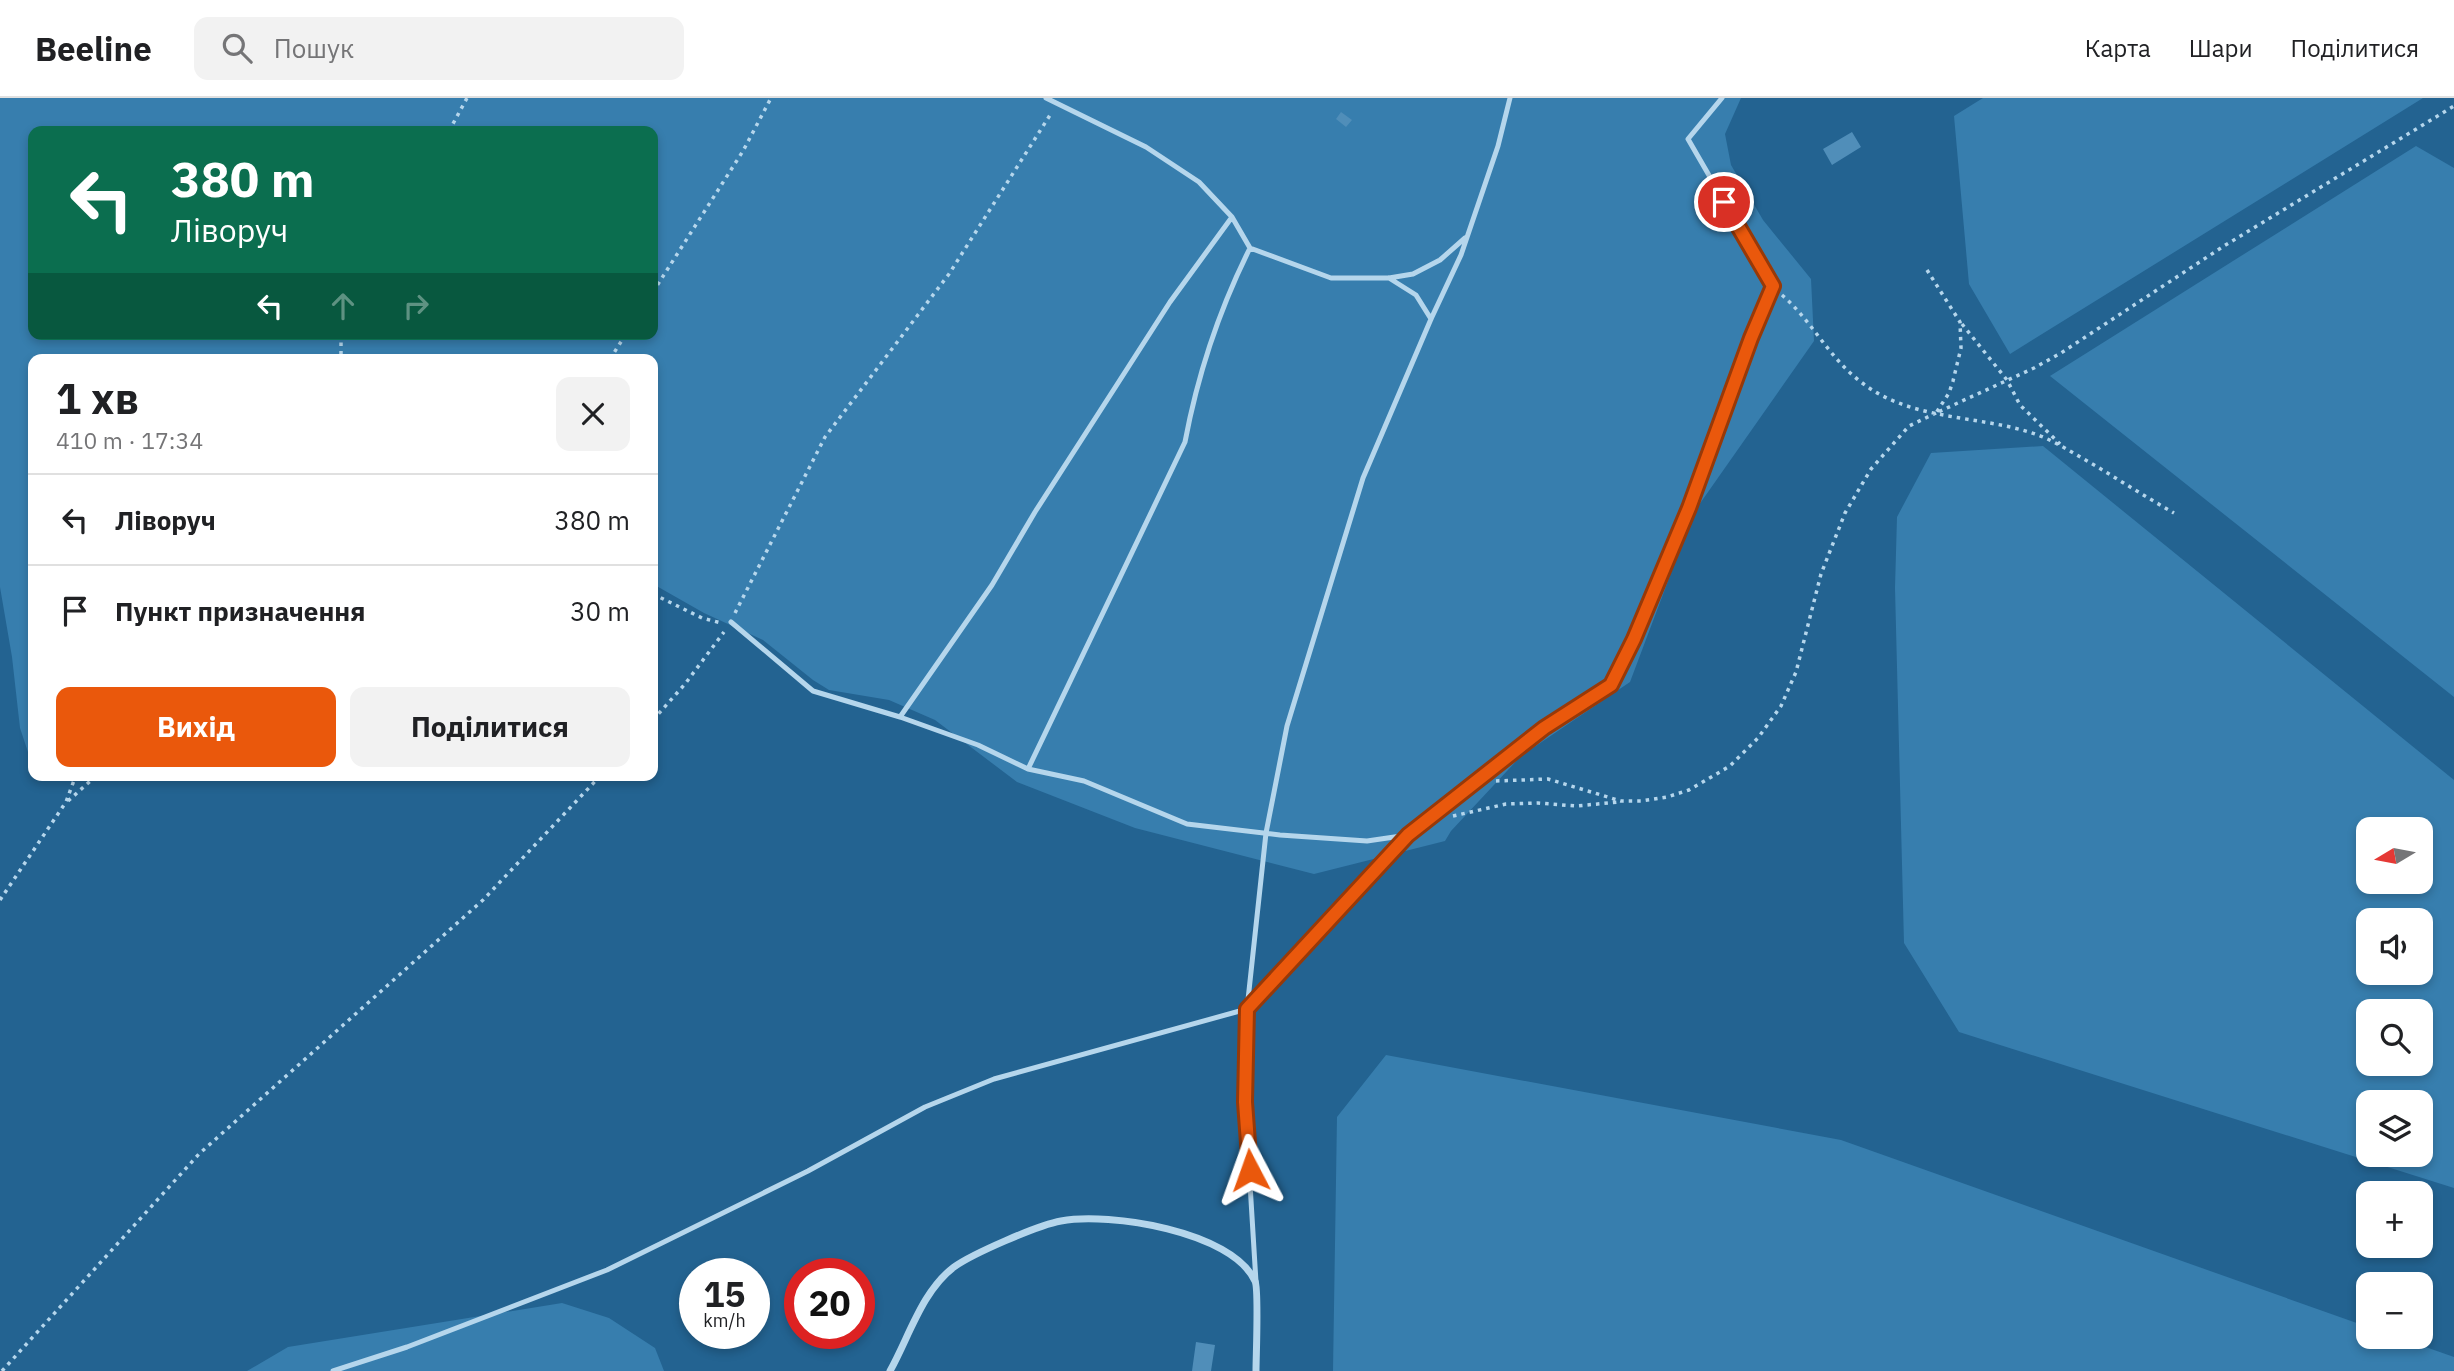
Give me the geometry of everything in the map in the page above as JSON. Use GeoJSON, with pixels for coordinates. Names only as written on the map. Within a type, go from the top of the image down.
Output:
{"type":"FeatureCollection","features":[{"type":"Feature","properties":{"kind":"street"},"geometry":{"type":"LineString","coordinates":[[890,1371],[929,1294],[953,1268],[1000,1243],[1060,1221],[1093,1219],[1130,1221],[1192,1235],[1237,1258],[1256,1282],[1256,1371]]}},
{"type":"Feature","properties":{"kind":"lane"},"geometry":{"type":"LineString","coordinates":[[1046,98],[1146,147],[1199,182],[1232,216],[1250,248],[1331,278],[1389,278],[1413,274],[1440,260],[1468,236]]}},
{"type":"Feature","properties":{"kind":"lane"},"geometry":{"type":"LineString","coordinates":[[1256,1282],[1245,1102],[1247,1009],[1266,833],[1287,726],[1363,478],[1461,256],[1498,146],[1510,98]]}},
{"type":"Feature","properties":{"kind":"lane"},"geometry":{"type":"LineString","coordinates":[[333,1371],[407,1347],[607,1270],[808,1171],[925,1107],[994,1079],[1247,1009],[1408,835],[1544,728],[1611,685],[1634,639],[1689,508],[1751,338],[1773,286],[1688,139],[1722,98]]}},
{"type":"Feature","properties":{"kind":"lane"},"geometry":{"type":"LineString","coordinates":[[900,717],[992,585],[1035,512],[1170,302],[1232,216]]}},
{"type":"Feature","properties":{"kind":"lane"},"geometry":{"type":"LineString","coordinates":[[1028,769],[1185,442],[1191,408],[1211,338],[1227,293],[1250,248]]}},
{"type":"Feature","properties":{"kind":"lane"},"geometry":{"type":"LineString","coordinates":[[1389,278],[1416,295],[1431,319]]}},
{"type":"Feature","properties":{"kind":"lane"},"geometry":{"type":"LineString","coordinates":[[731,622],[813,691],[900,717],[978,745],[1028,769],[1084,781],[1187,824],[1367,841],[1408,835]]}},
{"type":"Feature","properties":{"kind":"path"},"geometry":{"type":"LineString","coordinates":[[452,126],[467,98]]}},
{"type":"Feature","properties":{"kind":"path"},"geometry":{"type":"LineString","coordinates":[[658,284],[743,151],[771,98]]}},
{"type":"Feature","properties":{"kind":"path"},"geometry":{"type":"LineString","coordinates":[[658,714],[685,684],[731,622],[825,437],[949,274],[1057,105]]}},
{"type":"Feature","properties":{"kind":"path"},"geometry":{"type":"LineString","coordinates":[[1452,817],[1506,804],[1576,806],[1667,797],[1689,790],[1730,766],[1758,738],[1781,706],[1796,672],[1821,574],[1845,513],[1871,469],[1909,426],[2061,353],[2224,246],[2454,106]]}},
{"type":"Feature","properties":{"kind":"path"},"geometry":{"type":"LineString","coordinates":[[1927,270],[1960,322],[2007,380],[2020,405],[2063,446]]}},
{"type":"Feature","properties":{"kind":"path"},"geometry":{"type":"LineString","coordinates":[[1773,286],[1790,302],[1833,356],[1862,383],[1895,402],[1936,413],[1991,421],[2030,432],[2063,446],[2174,513]]}},
{"type":"Feature","properties":{"kind":"path"},"geometry":{"type":"LineString","coordinates":[[1936,413],[1953,381],[1961,348],[1960,322]]}},
{"type":"Feature","properties":{"kind":"path"},"geometry":{"type":"LineString","coordinates":[[658,596],[702,618],[718,623],[731,622]]}},
{"type":"Feature","properties":{"kind":"path"},"geometry":{"type":"LineString","coordinates":[[1471,786],[1505,779],[1548,779],[1621,802]]}},
{"type":"Feature","properties":{"kind":"path"},"geometry":{"type":"LineString","coordinates":[[0,900],[66,802],[74,781]]}},
{"type":"Feature","properties":{"kind":"path"},"geometry":{"type":"LineString","coordinates":[[66,802],[90,781]]}},
{"type":"Feature","properties":{"kind":"path"},"geometry":{"type":"LineString","coordinates":[[2,1371],[199,1154],[483,900],[595,781]]}},
{"type":"Feature","properties":{"kind":"shaded area"},"geometry":{"type":"Polygon","coordinates":[[[0,98],[1741,98],[1725,134],[1731,165],[1763,220],[1811,279],[1814,341],[1694,512],[1630,682],[1521,756],[1451,831],[1445,841],[1314,874],[1135,828],[1017,782],[935,720],[889,700],[829,690],[763,640],[704,613],[658,587],[658,354],[28,354],[28,752],[20,728],[0,587],[0,98]]]}},
{"type":"Feature","properties":{"kind":"shaded area"},"geometry":{"type":"Polygon","coordinates":[[[1983,98],[2423,98],[2010,354],[1969,284],[1954,116],[1983,98]]]}},
{"type":"Feature","properties":{"kind":"shaded area"},"geometry":{"type":"Polygon","coordinates":[[[2416,146],[2454,168],[2454,697],[2050,376],[2416,146]]]}},
{"type":"Feature","properties":{"kind":"shaded area"},"geometry":{"type":"Polygon","coordinates":[[[2043,446],[2454,780],[2454,1188],[2387,1167],[2433,1167],[2433,1090],[2356,1090],[2356,1157],[1959,1032],[1904,943],[1895,588],[1897,517],[1931,453],[2043,446]]]}},
{"type":"Feature","properties":{"kind":"shaded area"},"geometry":{"type":"Polygon","coordinates":[[[1386,1055],[1841,1140],[2356,1323],[2356,1349],[2431,1349],[2454,1357],[2454,1371],[1333,1371],[1337,1117],[1386,1055]]]}},
{"type":"Feature","properties":{"kind":"shaded area"},"geometry":{"type":"Polygon","coordinates":[[[562,1303],[609,1318],[655,1348],[664,1371],[247,1371],[288,1347],[562,1303]]]}},
{"type":"Feature","properties":{"kind":"building"},"geometry":{"type":"Polygon","coordinates":[[[1341,112],[1352,120],[1346,127],[1336,119],[1341,112]]]}},
{"type":"Feature","properties":{"kind":"building"},"geometry":{"type":"Polygon","coordinates":[[[1852,132],[1861,147],[1832,165],[1823,149],[1852,132]]]}},
{"type":"Feature","properties":{"kind":"building"},"geometry":{"type":"Polygon","coordinates":[[[1196,1342],[1215,1345],[1211,1371],[1192,1371],[1196,1342]]]}},
{"type":"Feature","properties":{"kind":"route"},"geometry":{"type":"LineString","coordinates":[[1250,1170],[1245,1102],[1247,1009],[1408,835],[1544,728],[1611,685],[1634,639],[1689,508],[1751,338],[1773,286],[1724,202]]}}]}
